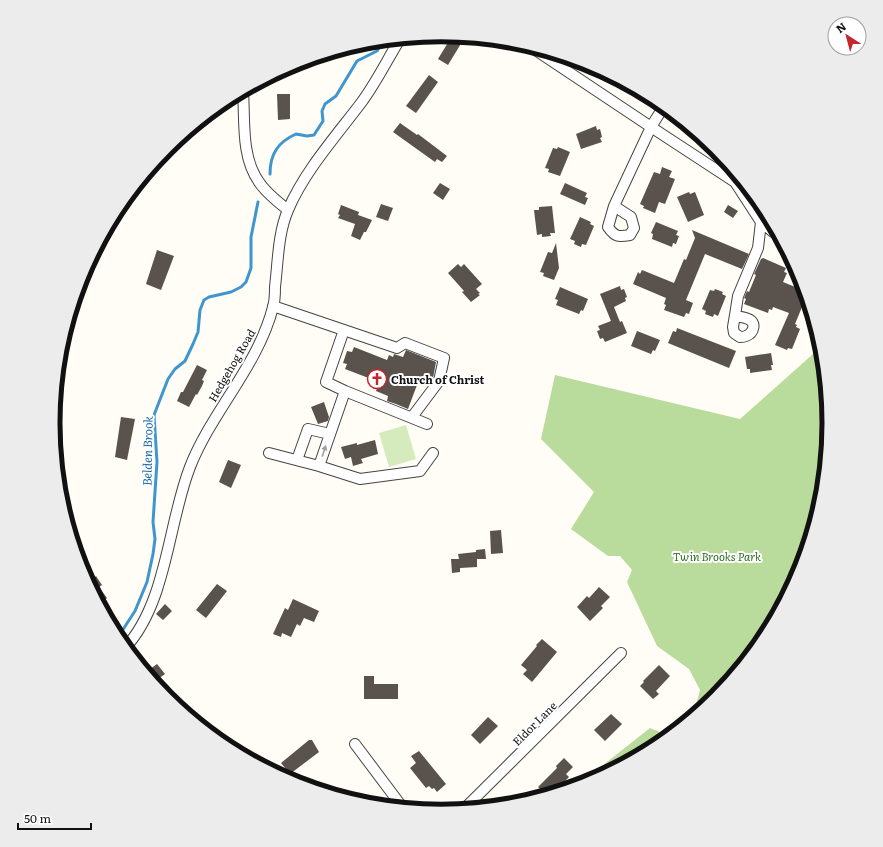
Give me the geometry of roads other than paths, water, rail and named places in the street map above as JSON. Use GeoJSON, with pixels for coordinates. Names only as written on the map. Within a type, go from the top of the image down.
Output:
{"type":"FeatureCollection","features":[{"type":"Feature","properties":{"kind":"street","name":"Hedgehog Road"},"geometry":{"type":"LineString","coordinates":[[130,643],[149,613],[162,571],[189,469],[199,446],[251,360],[264,333],[273,306],[281,236],[288,210],[304,181],[362,101],[397,45]]}},
{"type":"Feature","properties":{"kind":"street"},"geometry":{"type":"LineString","coordinates":[[548,57],[735,182],[762,222],[769,229]]}},
{"type":"Feature","properties":{"kind":"street"},"geometry":{"type":"LineString","coordinates":[[243,98],[246,145],[252,170],[260,183],[288,210]]}},
{"type":"Feature","properties":{"kind":"street"},"geometry":{"type":"LineString","coordinates":[[614,206],[651,127],[661,111]]}},
{"type":"Feature","properties":{"kind":"street"},"geometry":{"type":"LineString","coordinates":[[734,316],[738,296],[758,248],[762,222]]}},
{"type":"Feature","properties":{"kind":"street"},"geometry":{"type":"LineString","coordinates":[[273,306],[397,348],[405,343],[444,358],[439,381],[412,417]]}},
{"type":"Feature","properties":{"kind":"street"},"geometry":{"type":"LineString","coordinates":[[344,330],[326,382],[427,424]]}},
{"type":"Feature","properties":{"kind":"street"},"geometry":{"type":"LineString","coordinates":[[319,466],[345,391]]}},
{"type":"Feature","properties":{"kind":"street"},"geometry":{"type":"LineString","coordinates":[[297,460],[308,428],[330,434]]}},
{"type":"Feature","properties":{"kind":"street"},"geometry":{"type":"LineString","coordinates":[[269,453],[319,466],[360,479],[420,471],[433,453]]}},
{"type":"Feature","properties":{"kind":"street","name":"Eldor Lane"},"geometry":{"type":"LineString","coordinates":[[469,804],[621,653]]}},
{"type":"Feature","properties":{"kind":"street"},"geometry":{"type":"LineString","coordinates":[[356,744],[399,803]]}},
{"type":"Feature","properties":{"kind":"waterway","name":"Belden Brook"},"geometry":{"type":"LineString","coordinates":[[270,174],[273,155],[280,145],[296,134],[307,136],[314,135],[323,121],[322,111],[325,104],[336,96],[357,61],[377,51],[379,47]]}},
{"type":"Feature","properties":{"kind":"waterway","name":"Belden Brook"},"geometry":{"type":"LineString","coordinates":[[122,631],[135,611],[147,582],[153,554],[155,539],[153,522],[157,462],[154,415],[168,379],[175,369],[185,361],[193,344],[198,332],[200,310],[204,300],[209,297],[231,292],[241,287],[246,282],[251,268],[251,237],[258,202]]}},
{"type":"Feature","properties":{"kind":"place","name":"Church of Christ"},"geometry":{"type":"Point","coordinates":[377,379]}},
{"type":"Feature","properties":{"kind":"park label","name":"Twin Brooks Park"},"geometry":{"type":"Point","coordinates":[717,556]}}]}
